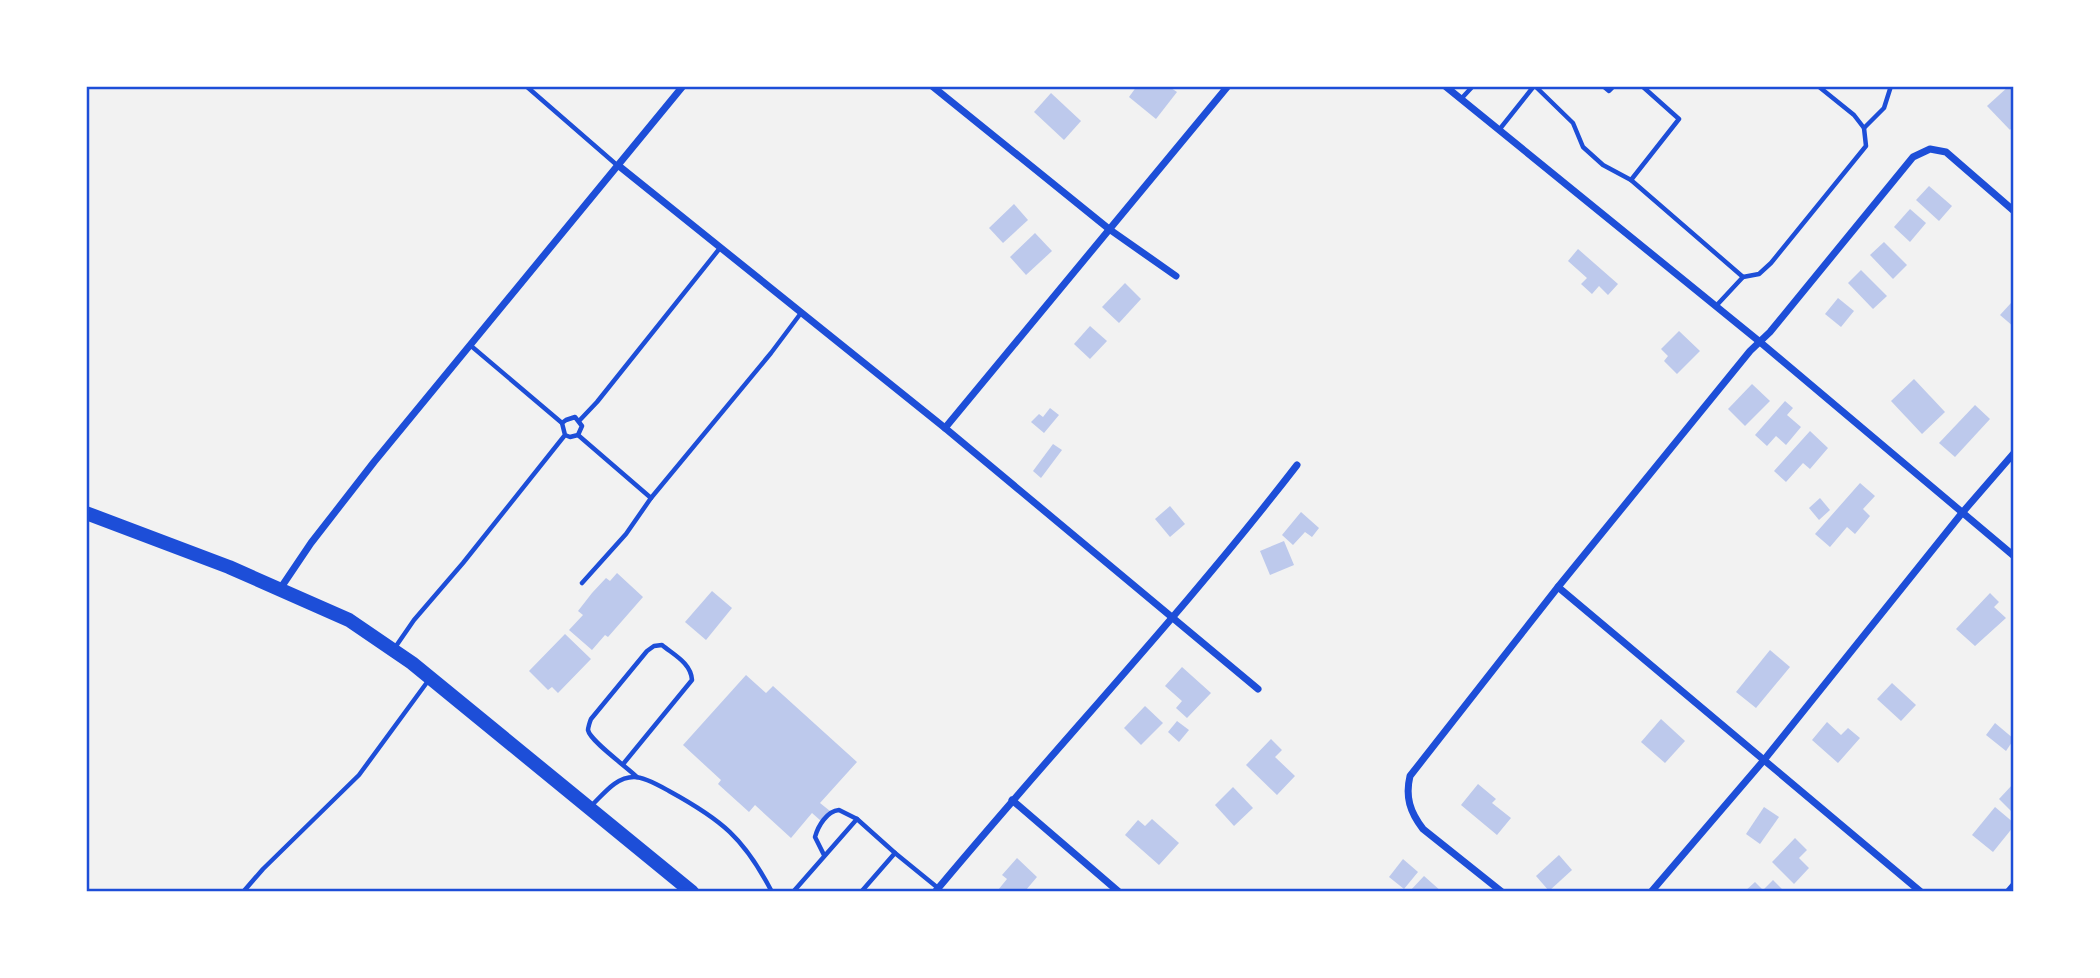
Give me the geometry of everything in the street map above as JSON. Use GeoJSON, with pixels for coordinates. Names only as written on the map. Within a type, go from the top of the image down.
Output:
{"type":"FeatureCollection","features":[{"type":"Feature","properties":{"kind":"main road"},"geometry":{"type":"LineString","coordinates":[[86,513],[229,567],[349,620],[430,677],[692,892]]}},
{"type":"Feature","properties":{"kind":"street"},"geometry":{"type":"LineString","coordinates":[[280,589],[374,462],[683,86]]}},
{"type":"Feature","properties":{"kind":"street"},"geometry":{"type":"LineString","coordinates":[[932,86],[1109,229],[1176,276]]}},
{"type":"Feature","properties":{"kind":"street"},"geometry":{"type":"LineString","coordinates":[[945,428],[1228,86]]}},
{"type":"Feature","properties":{"kind":"street"},"geometry":{"type":"LineString","coordinates":[[1445,86],[1717,306],[2014,556]]}},
{"type":"Feature","properties":{"kind":"street"},"geometry":{"type":"LineString","coordinates":[[1502,892],[1423,828],[1415,818],[1407,791],[1410,776],[1558,587],[1913,157],[1930,149],[1946,152],[2014,211]]}},
{"type":"Feature","properties":{"kind":"street"},"geometry":{"type":"LineString","coordinates":[[618,166],[945,428],[1258,689]]}},
{"type":"Feature","properties":{"kind":"street"},"geometry":{"type":"LineString","coordinates":[[1651,892],[1763,760],[1962,513],[2014,453]]}},
{"type":"Feature","properties":{"kind":"street"},"geometry":{"type":"LineString","coordinates":[[936,890],[1172,618],[1297,465]]}},
{"type":"Feature","properties":{"kind":"street"},"geometry":{"type":"LineString","coordinates":[[1558,587],[1922,892]]}},
{"type":"Feature","properties":{"kind":"street"},"geometry":{"type":"LineString","coordinates":[[1012,800],[1119,892]]}},
{"type":"Feature","properties":{"kind":"street"},"geometry":{"type":"LineString","coordinates":[[2008,892],[2014,885]]}},
{"type":"Feature","properties":{"kind":"lane"},"geometry":{"type":"LineString","coordinates":[[526,86],[618,166]]}},
{"type":"Feature","properties":{"kind":"lane"},"geometry":{"type":"LineString","coordinates":[[1461,99],[1473,86]]}},
{"type":"Feature","properties":{"kind":"lane"},"geometry":{"type":"LineString","coordinates":[[1499,130],[1535,86],[1573,123],[1583,147],[1603,165],[1632,180],[1744,277]]}},
{"type":"Feature","properties":{"kind":"lane"},"geometry":{"type":"LineString","coordinates":[[1603,86],[1609,91],[1614,86]]}},
{"type":"Feature","properties":{"kind":"lane"},"geometry":{"type":"LineString","coordinates":[[1632,180],[1679,119],[1642,86]]}},
{"type":"Feature","properties":{"kind":"lane"},"geometry":{"type":"LineString","coordinates":[[1717,306],[1744,277],[1759,274],[1771,263],[1866,146],[1864,128],[1854,115],[1818,86]]}},
{"type":"Feature","properties":{"kind":"lane"},"geometry":{"type":"LineString","coordinates":[[1864,128],[1884,108],[1891,86]]}},
{"type":"Feature","properties":{"kind":"lane"},"geometry":{"type":"LineString","coordinates":[[579,421],[720,247]]}},
{"type":"Feature","properties":{"kind":"lane"},"geometry":{"type":"LineString","coordinates":[[582,583],[626,534],[651,498],[771,353],[801,312]]}},
{"type":"Feature","properties":{"kind":"lane"},"geometry":{"type":"LineString","coordinates":[[470,345],[562,423],[565,435]]}},
{"type":"Feature","properties":{"kind":"lane"},"geometry":{"type":"LineString","coordinates":[[562,423],[570,418],[579,421],[582,426],[578,435]]}},
{"type":"Feature","properties":{"kind":"lane"},"geometry":{"type":"LineString","coordinates":[[565,435],[578,435]]}},
{"type":"Feature","properties":{"kind":"lane"},"geometry":{"type":"LineString","coordinates":[[394,650],[414,620],[565,435]]}},
{"type":"Feature","properties":{"kind":"lane"},"geometry":{"type":"LineString","coordinates":[[578,435],[651,498]]}},
{"type":"Feature","properties":{"kind":"lane"},"geometry":{"type":"LineString","coordinates":[[624,763],[692,680],[692,673],[687,666],[662,645],[647,651],[591,719],[588,729],[592,738],[637,777],[701,809],[734,834],[759,867],[772,892]]}},
{"type":"Feature","properties":{"kind":"lane"},"geometry":{"type":"LineString","coordinates":[[243,892],[359,775],[430,677]]}},
{"type":"Feature","properties":{"kind":"lane"},"geometry":{"type":"LineString","coordinates":[[589,808],[613,784],[625,778],[637,777]]}},
{"type":"Feature","properties":{"kind":"lane"},"geometry":{"type":"LineString","coordinates":[[824,855],[815,837],[818,828],[830,813],[839,810],[857,819],[936,890]]}},
{"type":"Feature","properties":{"kind":"lane"},"geometry":{"type":"LineString","coordinates":[[796,891],[857,819]]}},
{"type":"Feature","properties":{"kind":"lane"},"geometry":{"type":"LineString","coordinates":[[861,892],[895,853]]}},
{"type":"Feature","properties":{"kind":"building"},"geometry":{"type":"Polygon","coordinates":[[[1137,86],[1168,86],[1177,92],[1156,119],[1129,97],[1137,86]]]}},
{"type":"Feature","properties":{"kind":"building"},"geometry":{"type":"Polygon","coordinates":[[[2009,86],[2014,86],[2014,125],[2010,130],[1987,106],[2009,86]]]}},
{"type":"Feature","properties":{"kind":"building"},"geometry":{"type":"Polygon","coordinates":[[[1051,93],[1081,121],[1064,140],[1034,112],[1051,93]]]}},
{"type":"Feature","properties":{"kind":"building"},"geometry":{"type":"Polygon","coordinates":[[[1929,186],[1952,206],[1939,221],[1916,200],[1929,186]]]}},
{"type":"Feature","properties":{"kind":"building"},"geometry":{"type":"Polygon","coordinates":[[[1014,204],[1028,220],[1003,243],[989,228],[1014,204]]]}},
{"type":"Feature","properties":{"kind":"building"},"geometry":{"type":"Polygon","coordinates":[[[1910,209],[1926,223],[1910,242],[1894,227],[1910,209]]]}},
{"type":"Feature","properties":{"kind":"building"},"geometry":{"type":"Polygon","coordinates":[[[1035,233],[1052,251],[1026,275],[1010,257],[1035,233]]]}},
{"type":"Feature","properties":{"kind":"building"},"geometry":{"type":"Polygon","coordinates":[[[1884,242],[1907,265],[1893,279],[1870,255],[1884,242]]]}},
{"type":"Feature","properties":{"kind":"building"},"geometry":{"type":"Polygon","coordinates":[[[1578,249],[1618,284],[1608,295],[1599,286],[1592,294],[1581,284],[1587,278],[1568,261],[1578,249]]]}},
{"type":"Feature","properties":{"kind":"building"},"geometry":{"type":"Polygon","coordinates":[[[1861,270],[1887,296],[1873,309],[1848,283],[1861,270]]]}},
{"type":"Feature","properties":{"kind":"building"},"geometry":{"type":"Polygon","coordinates":[[[1125,283],[1141,299],[1119,323],[1102,307],[1125,283]]]}},
{"type":"Feature","properties":{"kind":"building"},"geometry":{"type":"Polygon","coordinates":[[[1838,298],[1854,311],[1841,327],[1825,314],[1838,298]]]}},
{"type":"Feature","properties":{"kind":"building"},"geometry":{"type":"Polygon","coordinates":[[[2011,303],[2014,306],[2014,327],[2000,315],[2011,303]]]}},
{"type":"Feature","properties":{"kind":"building"},"geometry":{"type":"Polygon","coordinates":[[[1090,326],[1107,341],[1090,359],[1074,344],[1090,326]]]}},
{"type":"Feature","properties":{"kind":"building"},"geometry":{"type":"Polygon","coordinates":[[[1679,331],[1700,351],[1677,374],[1664,361],[1668,356],[1661,349],[1679,331]]]}},
{"type":"Feature","properties":{"kind":"building"},"geometry":{"type":"Polygon","coordinates":[[[1914,379],[1945,412],[1922,434],[1891,401],[1914,379]]]}},
{"type":"Feature","properties":{"kind":"building"},"geometry":{"type":"Polygon","coordinates":[[[1752,384],[1770,401],[1745,426],[1728,409],[1752,384]]]}},
{"type":"Feature","properties":{"kind":"building"},"geometry":{"type":"Polygon","coordinates":[[[1785,401],[1793,408],[1787,415],[1801,427],[1786,445],[1776,436],[1767,446],[1755,435],[1785,401]]]}},
{"type":"Feature","properties":{"kind":"building"},"geometry":{"type":"Polygon","coordinates":[[[1975,405],[1990,419],[1955,457],[1939,443],[1975,405]]]}},
{"type":"Feature","properties":{"kind":"building"},"geometry":{"type":"Polygon","coordinates":[[[1050,408],[1059,415],[1044,433],[1031,422],[1039,414],[1043,417],[1050,408]]]}},
{"type":"Feature","properties":{"kind":"building"},"geometry":{"type":"Polygon","coordinates":[[[1810,431],[1828,448],[1810,469],[1803,463],[1786,482],[1774,471],[1810,431]]]}},
{"type":"Feature","properties":{"kind":"building"},"geometry":{"type":"Polygon","coordinates":[[[1053,444],[1062,450],[1041,478],[1033,471],[1053,444]]]}},
{"type":"Feature","properties":{"kind":"building"},"geometry":{"type":"Polygon","coordinates":[[[1860,483],[1875,496],[1863,509],[1870,516],[1855,534],[1847,527],[1830,547],[1815,534],[1860,483]]]}},
{"type":"Feature","properties":{"kind":"building"},"geometry":{"type":"Polygon","coordinates":[[[1820,498],[1830,510],[1819,520],[1809,508],[1820,498]]]}},
{"type":"Feature","properties":{"kind":"building"},"geometry":{"type":"Polygon","coordinates":[[[1170,506],[1185,524],[1170,537],[1155,519],[1170,506]]]}},
{"type":"Feature","properties":{"kind":"building"},"geometry":{"type":"Polygon","coordinates":[[[1301,512],[1319,528],[1312,537],[1305,532],[1293,545],[1282,535],[1301,512]]]}},
{"type":"Feature","properties":{"kind":"building"},"geometry":{"type":"Polygon","coordinates":[[[1284,541],[1294,565],[1270,575],[1260,551],[1284,541]]]}},
{"type":"Feature","properties":{"kind":"building"},"geometry":{"type":"Polygon","coordinates":[[[617,573],[643,597],[608,637],[605,635],[592,650],[569,630],[583,615],[578,611],[592,593],[606,578],[610,581],[617,573]]]}},
{"type":"Feature","properties":{"kind":"building"},"geometry":{"type":"Polygon","coordinates":[[[712,591],[732,608],[706,640],[685,622],[712,591]]]}},
{"type":"Feature","properties":{"kind":"building"},"geometry":{"type":"Polygon","coordinates":[[[1990,593],[1999,602],[1994,607],[2006,618],[1975,646],[1956,629],[1990,593]]]}},
{"type":"Feature","properties":{"kind":"building"},"geometry":{"type":"Polygon","coordinates":[[[565,634],[591,659],[558,693],[552,687],[548,690],[529,671],[565,634]]]}},
{"type":"Feature","properties":{"kind":"building"},"geometry":{"type":"Polygon","coordinates":[[[1770,650],[1790,667],[1756,708],[1736,692],[1770,650]]]}},
{"type":"Feature","properties":{"kind":"building"},"geometry":{"type":"Polygon","coordinates":[[[1182,667],[1211,693],[1187,718],[1176,708],[1182,701],[1165,686],[1182,667]]]}},
{"type":"Feature","properties":{"kind":"building"},"geometry":{"type":"Polygon","coordinates":[[[746,675],[766,693],[773,686],[857,762],[820,803],[830,811],[821,821],[812,813],[791,838],[755,805],[749,812],[718,784],[721,780],[683,745],[746,675]]]}},
{"type":"Feature","properties":{"kind":"building"},"geometry":{"type":"Polygon","coordinates":[[[1892,683],[1916,705],[1901,721],[1877,699],[1892,683]]]}},
{"type":"Feature","properties":{"kind":"building"},"geometry":{"type":"Polygon","coordinates":[[[1145,706],[1163,723],[1141,745],[1124,728],[1145,706]]]}},
{"type":"Feature","properties":{"kind":"building"},"geometry":{"type":"Polygon","coordinates":[[[1661,719],[1685,741],[1665,763],[1641,742],[1661,719]]]}},
{"type":"Feature","properties":{"kind":"building"},"geometry":{"type":"Polygon","coordinates":[[[1177,721],[1189,730],[1179,742],[1168,732],[1177,721]]]}},
{"type":"Feature","properties":{"kind":"building"},"geometry":{"type":"Polygon","coordinates":[[[1827,722],[1841,735],[1848,728],[1860,738],[1838,763],[1812,740],[1827,722]]]}},
{"type":"Feature","properties":{"kind":"building"},"geometry":{"type":"Polygon","coordinates":[[[1995,723],[2014,739],[2006,751],[1986,735],[1995,723]]]}},
{"type":"Feature","properties":{"kind":"building"},"geometry":{"type":"Polygon","coordinates":[[[1271,739],[1282,750],[1275,757],[1295,776],[1277,795],[1246,765],[1271,739]]]}},
{"type":"Feature","properties":{"kind":"building"},"geometry":{"type":"Polygon","coordinates":[[[2014,783],[2014,814],[1999,799],[2014,783]]]}},
{"type":"Feature","properties":{"kind":"building"},"geometry":{"type":"Polygon","coordinates":[[[1478,784],[1496,799],[1492,803],[1511,818],[1497,835],[1461,805],[1478,784]]]}},
{"type":"Feature","properties":{"kind":"building"},"geometry":{"type":"Polygon","coordinates":[[[1233,787],[1253,808],[1234,826],[1215,805],[1233,787]]]}},
{"type":"Feature","properties":{"kind":"building"},"geometry":{"type":"Polygon","coordinates":[[[1764,807],[1779,817],[1760,844],[1746,834],[1764,807]]]}},
{"type":"Feature","properties":{"kind":"building"},"geometry":{"type":"Polygon","coordinates":[[[1995,807],[2014,823],[2014,826],[1993,852],[1972,835],[1995,807]]]}},
{"type":"Feature","properties":{"kind":"building"},"geometry":{"type":"Polygon","coordinates":[[[1152,819],[1179,843],[1159,865],[1125,835],[1138,820],[1145,826],[1152,819]]]}},
{"type":"Feature","properties":{"kind":"building"},"geometry":{"type":"Polygon","coordinates":[[[1795,838],[1807,850],[1799,858],[1809,868],[1794,884],[1772,862],[1795,838]]]}},
{"type":"Feature","properties":{"kind":"building"},"geometry":{"type":"Polygon","coordinates":[[[1559,855],[1572,870],[1549,891],[1536,876],[1559,855]]]}},
{"type":"Feature","properties":{"kind":"building"},"geometry":{"type":"Polygon","coordinates":[[[1017,858],[1037,877],[1026,890],[1029,892],[1001,892],[998,890],[1007,879],[1002,875],[1017,858]]]}},
{"type":"Feature","properties":{"kind":"building"},"geometry":{"type":"Polygon","coordinates":[[[1403,859],[1418,872],[1404,889],[1389,877],[1403,859]]]}},
{"type":"Feature","properties":{"kind":"building"},"geometry":{"type":"Polygon","coordinates":[[[1424,876],[1442,892],[1409,892],[1424,876]]]}},
{"type":"Feature","properties":{"kind":"building"},"geometry":{"type":"Polygon","coordinates":[[[1773,880],[1785,892],[1744,892],[1755,882],[1763,890],[1773,880]]]}}]}
